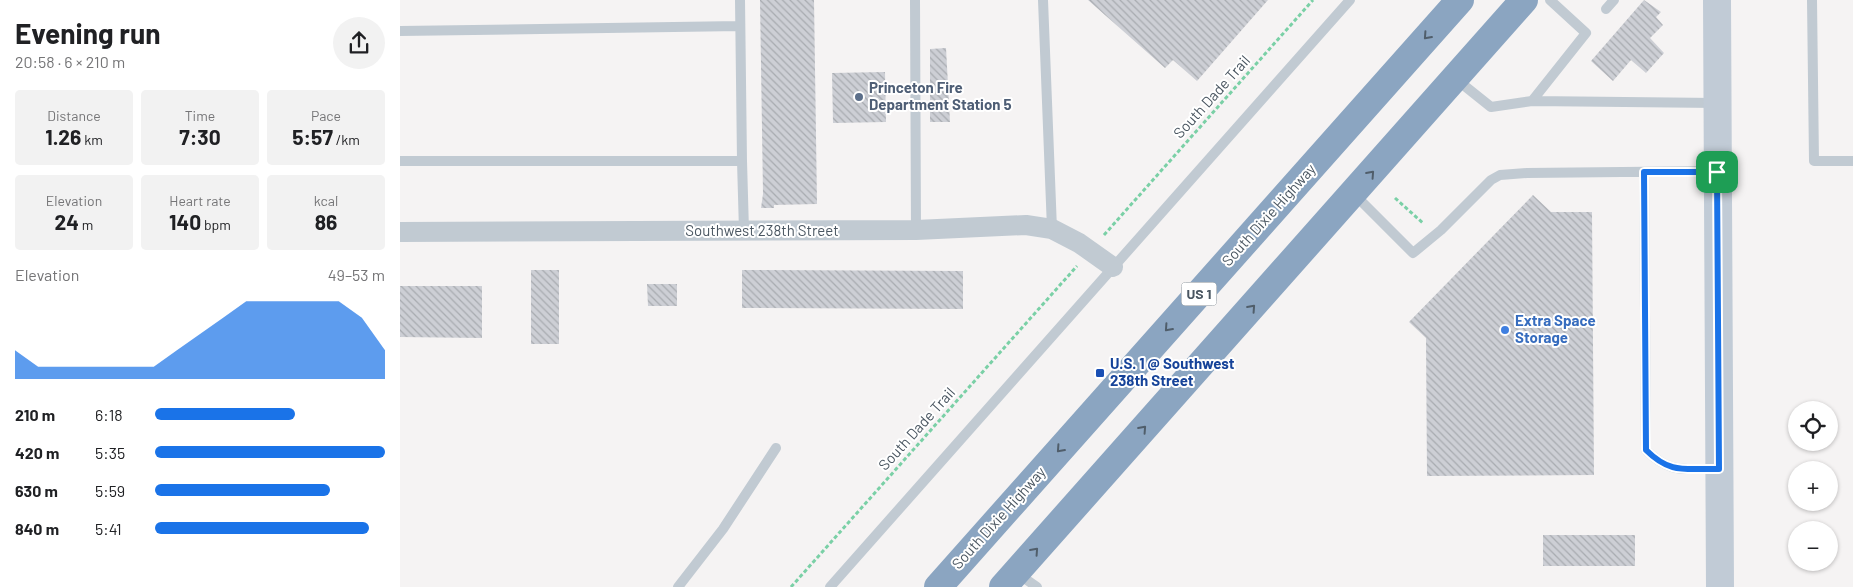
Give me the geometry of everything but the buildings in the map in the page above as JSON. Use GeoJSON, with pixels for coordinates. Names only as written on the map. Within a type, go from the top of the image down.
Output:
{"type":"FeatureCollection","features":[{"type":"Feature","properties":{"kind":"highway","name":"South Dixie Highway"},"geometry":{"type":"LineString","coordinates":[[938,587],[1460,0]]}},
{"type":"Feature","properties":{"kind":"highway"},"geometry":{"type":"LineString","coordinates":[[1019,582],[1353,194],[1524,0]]}},
{"type":"Feature","properties":{"kind":"street"},"geometry":{"type":"LineString","coordinates":[[1717,0],[1720,587]]}},
{"type":"Feature","properties":{"kind":"street","name":"Southwest 238th Street"},"geometry":{"type":"LineString","coordinates":[[400,232],[916,230],[1026,225],[1052,229],[1090,250],[1113,267]]}},
{"type":"Feature","properties":{"kind":"lane"},"geometry":{"type":"LineString","coordinates":[[740,0],[744,231]]}},
{"type":"Feature","properties":{"kind":"lane"},"geometry":{"type":"LineString","coordinates":[[915,0],[916,230]]}},
{"type":"Feature","properties":{"kind":"lane"},"geometry":{"type":"LineString","coordinates":[[1043,0],[1052,229]]}},
{"type":"Feature","properties":{"kind":"lane"},"geometry":{"type":"LineString","coordinates":[[830,587],[1350,0]]}},
{"type":"Feature","properties":{"kind":"lane"},"geometry":{"type":"LineString","coordinates":[[1532,101],[1586,33],[1550,0]]}},
{"type":"Feature","properties":{"kind":"lane"},"geometry":{"type":"LineString","coordinates":[[1606,9],[1614,0]]}},
{"type":"Feature","properties":{"kind":"lane"},"geometry":{"type":"LineString","coordinates":[[1812,0],[1814,161],[1853,161]]}},
{"type":"Feature","properties":{"kind":"lane"},"geometry":{"type":"LineString","coordinates":[[400,32],[740,26]]}},
{"type":"Feature","properties":{"kind":"lane"},"geometry":{"type":"LineString","coordinates":[[1456,79],[1491,107],[1532,101],[1717,103]]}},
{"type":"Feature","properties":{"kind":"lane"},"geometry":{"type":"LineString","coordinates":[[400,161],[742,161]]}},
{"type":"Feature","properties":{"kind":"lane"},"geometry":{"type":"LineString","coordinates":[[1644,172],[1646,450],[1658,462],[1669,467],[1719,469]]}},
{"type":"Feature","properties":{"kind":"lane"},"geometry":{"type":"LineString","coordinates":[[1353,194],[1413,253],[1441,230],[1482,188],[1500,175],[1717,172]]}},
{"type":"Feature","properties":{"kind":"lane"},"geometry":{"type":"LineString","coordinates":[[678,587],[723,529],[776,448]]}},
{"type":"Feature","properties":{"kind":"path","name":"South Dade Trail"},"geometry":{"type":"LineString","coordinates":[[1127,209],[1313,0]]}},
{"type":"Feature","properties":{"kind":"path"},"geometry":{"type":"LineString","coordinates":[[1395,198],[1424,224]]}},
{"type":"Feature","properties":{"kind":"path","name":"South Dade Trail"},"geometry":{"type":"LineString","coordinates":[[791,587],[1059,286]]}},
{"type":"Feature","properties":{"kind":"place","name":"Princeton Fire Department Station 5"},"geometry":{"type":"Point","coordinates":[859,97]}},
{"type":"Feature","properties":{"kind":"place","name":"Extra Space Storage"},"geometry":{"type":"Point","coordinates":[1505,330]}},
{"type":"Feature","properties":{"kind":"place","name":"U.S. 1 @ Southwest 238th Street"},"geometry":{"type":"Point","coordinates":[1100,373]}},
{"type":"Feature","properties":{"kind":"route"},"geometry":{"type":"LineString","coordinates":[[1644,172],[1717,172],[1719,469],[1674,468],[1664,466],[1646,450],[1644,172]]}}]}
